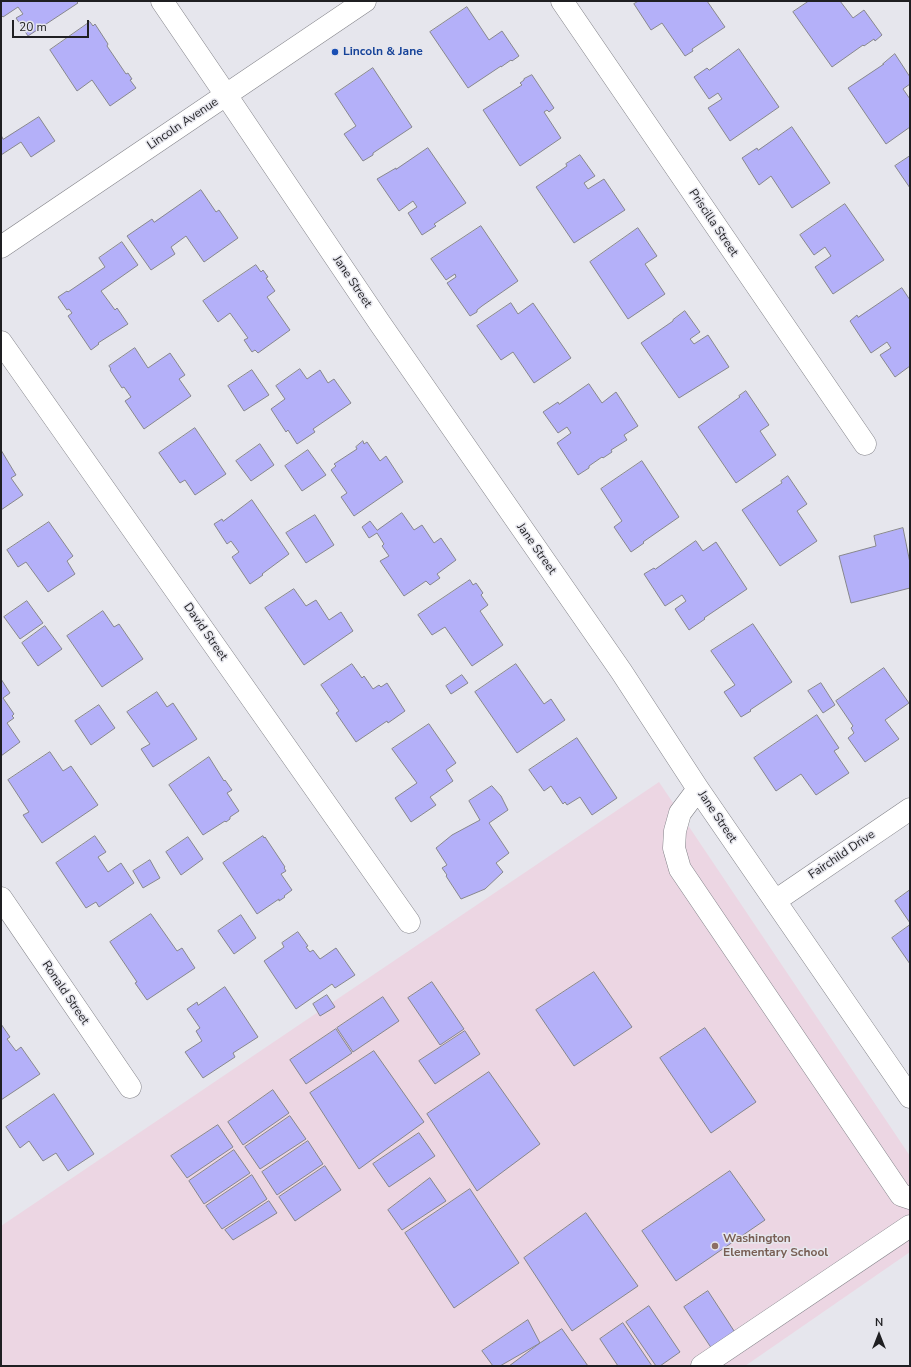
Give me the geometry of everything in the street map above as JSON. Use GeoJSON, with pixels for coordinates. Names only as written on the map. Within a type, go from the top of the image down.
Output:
{"type":"FeatureCollection","features":[{"type":"Feature","properties":{"kind":"street","name":"Jane Street"},"geometry":{"type":"LineString","coordinates":[[162,1],[379,322],[621,672],[774,901],[910,1097]]}},
{"type":"Feature","properties":{"kind":"street","name":"Lincoln Avenue"},"geometry":{"type":"LineString","coordinates":[[1,247],[365,1]]}},
{"type":"Feature","properties":{"kind":"street","name":"Priscilla Street"},"geometry":{"type":"LineString","coordinates":[[562,1],[865,444]]}},
{"type":"Feature","properties":{"kind":"street","name":"David Street"},"geometry":{"type":"LineString","coordinates":[[1,342],[409,922]]}},
{"type":"Feature","properties":{"kind":"street"},"geometry":{"type":"LineString","coordinates":[[698,789],[680,812],[675,831],[674,848],[680,869],[901,1195],[910,1198]]}},
{"type":"Feature","properties":{"kind":"street","name":"Fairchild Drive"},"geometry":{"type":"LineString","coordinates":[[774,901],[910,809]]}},
{"type":"Feature","properties":{"kind":"street","name":"Ronald Street"},"geometry":{"type":"LineString","coordinates":[[1,898],[130,1087]]}},
{"type":"Feature","properties":{"kind":"street"},"geometry":{"type":"LineString","coordinates":[[702,1366],[910,1226]]}},
{"type":"Feature","properties":{"kind":"shaded area"},"geometry":{"type":"Polygon","coordinates":[[[659,782],[910,1156],[910,1252],[745,1366],[1,1366],[1,1226],[659,782]]]}},
{"type":"Feature","properties":{"kind":"building"},"geometry":{"type":"Polygon","coordinates":[[[1,1],[76,1],[78,3],[28,36],[16,18],[23,14],[18,7],[3,17],[1,15],[1,1]]]}},
{"type":"Feature","properties":{"kind":"building"},"geometry":{"type":"Polygon","coordinates":[[[639,1],[707,1],[725,27],[692,49],[693,51],[685,56],[662,23],[651,30],[634,4],[639,1]]]}},
{"type":"Feature","properties":{"kind":"building"},"geometry":{"type":"Polygon","coordinates":[[[809,1],[840,1],[853,18],[864,10],[882,35],[875,41],[874,39],[864,46],[863,45],[832,67],[793,12],[809,1]]]}},
{"type":"Feature","properties":{"kind":"building"},"geometry":{"type":"Polygon","coordinates":[[[467,7],[489,40],[502,31],[519,56],[468,88],[430,32],[467,7]]]}},
{"type":"Feature","properties":{"kind":"building"},"geometry":{"type":"Polygon","coordinates":[[[90,22],[93,26],[95,24],[108,44],[107,46],[126,74],[128,73],[132,79],[130,80],[136,88],[110,106],[92,80],[77,91],[50,50],[90,22]]]}},
{"type":"Feature","properties":{"kind":"building"},"geometry":{"type":"Polygon","coordinates":[[[739,49],[779,107],[730,141],[708,108],[722,99],[718,93],[709,99],[694,77],[707,68],[709,70],[739,49]]]}},
{"type":"Feature","properties":{"kind":"building"},"geometry":{"type":"Polygon","coordinates":[[[895,54],[910,77],[910,84],[903,89],[910,99],[910,127],[886,144],[848,88],[884,64],[895,54]]]}},
{"type":"Feature","properties":{"kind":"building"},"geometry":{"type":"Polygon","coordinates":[[[373,68],[412,127],[363,161],[344,134],[356,126],[335,94],[373,68]]]}},
{"type":"Feature","properties":{"kind":"building"},"geometry":{"type":"Polygon","coordinates":[[[532,75],[554,108],[549,112],[547,110],[544,112],[561,138],[520,166],[483,110],[522,85],[520,83],[524,79],[532,75]]]}},
{"type":"Feature","properties":{"kind":"building"},"geometry":{"type":"Polygon","coordinates":[[[39,117],[55,141],[31,157],[21,142],[1,155],[1,135],[3,139],[39,117]]]}},
{"type":"Feature","properties":{"kind":"building"},"geometry":{"type":"Polygon","coordinates":[[[792,127],[830,183],[792,208],[771,176],[759,185],[742,158],[757,148],[758,150],[792,127]]]}},
{"type":"Feature","properties":{"kind":"building"},"geometry":{"type":"Polygon","coordinates":[[[428,148],[466,203],[434,224],[436,226],[422,235],[408,213],[417,207],[413,201],[399,211],[377,179],[396,169],[428,148]]]}},
{"type":"Feature","properties":{"kind":"building"},"geometry":{"type":"Polygon","coordinates":[[[580,155],[595,176],[584,183],[588,189],[604,179],[625,210],[574,243],[536,187],[567,166],[566,164],[580,155]]]}},
{"type":"Feature","properties":{"kind":"building"},"geometry":{"type":"Polygon","coordinates":[[[910,156],[910,188],[895,166],[910,156]]]}},
{"type":"Feature","properties":{"kind":"building"},"geometry":{"type":"Polygon","coordinates":[[[201,190],[216,212],[219,210],[238,238],[204,262],[186,236],[171,247],[175,254],[151,270],[127,236],[152,219],[154,222],[201,190]]]}},
{"type":"Feature","properties":{"kind":"building"},"geometry":{"type":"Polygon","coordinates":[[[845,204],[884,260],[833,294],[815,267],[831,256],[825,247],[814,255],[800,235],[845,204]]]}},
{"type":"Feature","properties":{"kind":"building"},"geometry":{"type":"Polygon","coordinates":[[[481,226],[518,281],[470,316],[447,283],[456,277],[455,274],[446,280],[431,259],[481,226]]]}},
{"type":"Feature","properties":{"kind":"building"},"geometry":{"type":"Polygon","coordinates":[[[638,228],[657,256],[645,264],[665,294],[628,319],[590,262],[638,228]]]}},
{"type":"Feature","properties":{"kind":"building"},"geometry":{"type":"Polygon","coordinates":[[[122,242],[138,265],[101,291],[115,310],[117,308],[128,324],[98,343],[99,344],[91,350],[68,316],[72,313],[69,309],[67,310],[58,297],[105,267],[99,258],[122,242]]]}},
{"type":"Feature","properties":{"kind":"building"},"geometry":{"type":"Polygon","coordinates":[[[256,265],[261,272],[263,270],[268,277],[266,278],[275,291],[267,297],[290,330],[258,353],[255,350],[252,352],[244,340],[248,338],[230,313],[218,322],[203,301],[256,265]]]}},
{"type":"Feature","properties":{"kind":"building"},"geometry":{"type":"Polygon","coordinates":[[[902,288],[910,300],[910,366],[895,377],[880,355],[891,348],[887,342],[871,353],[850,321],[857,315],[858,317],[902,288]]]}},
{"type":"Feature","properties":{"kind":"building"},"geometry":{"type":"Polygon","coordinates":[[[511,303],[518,314],[533,303],[571,358],[534,383],[513,352],[501,360],[477,326],[511,303]]]}},
{"type":"Feature","properties":{"kind":"building"},"geometry":{"type":"Polygon","coordinates":[[[685,311],[700,332],[690,339],[694,344],[708,335],[729,367],[679,398],[641,343],[685,311]]]}},
{"type":"Feature","properties":{"kind":"building"},"geometry":{"type":"Polygon","coordinates":[[[135,348],[148,368],[170,353],[185,375],[179,379],[191,396],[144,429],[125,401],[131,397],[124,387],[122,388],[109,366],[135,348]]]}},
{"type":"Feature","properties":{"kind":"building"},"geometry":{"type":"Polygon","coordinates":[[[300,369],[307,379],[320,370],[328,383],[334,379],[351,403],[313,429],[315,432],[297,444],[288,430],[286,432],[271,409],[285,399],[276,386],[300,369]]]}},
{"type":"Feature","properties":{"kind":"building"},"geometry":{"type":"Polygon","coordinates":[[[252,370],[269,395],[244,411],[228,386],[252,370]]]}},
{"type":"Feature","properties":{"kind":"building"},"geometry":{"type":"Polygon","coordinates":[[[589,384],[602,403],[616,392],[638,426],[624,435],[627,440],[578,475],[557,443],[571,433],[567,427],[558,433],[543,412],[558,402],[559,404],[589,384]]]}},
{"type":"Feature","properties":{"kind":"building"},"geometry":{"type":"Polygon","coordinates":[[[746,391],[769,425],[760,431],[776,455],[736,483],[698,427],[746,391]]]}},
{"type":"Feature","properties":{"kind":"building"},"geometry":{"type":"Polygon","coordinates":[[[195,428],[226,474],[195,495],[185,480],[180,483],[159,453],[195,428]]]}},
{"type":"Feature","properties":{"kind":"building"},"geometry":{"type":"Polygon","coordinates":[[[363,441],[364,444],[367,442],[380,461],[386,456],[403,482],[354,516],[341,497],[347,493],[331,470],[336,466],[334,464],[357,449],[356,447],[363,441]]]}},
{"type":"Feature","properties":{"kind":"building"},"geometry":{"type":"Polygon","coordinates":[[[260,444],[274,465],[251,481],[236,461],[260,444]]]}},
{"type":"Feature","properties":{"kind":"building"},"geometry":{"type":"Polygon","coordinates":[[[1,450],[16,475],[11,478],[23,495],[1,510],[1,450]]]}},
{"type":"Feature","properties":{"kind":"building"},"geometry":{"type":"Polygon","coordinates":[[[308,450],[326,475],[302,491],[285,466],[308,450]]]}},
{"type":"Feature","properties":{"kind":"building"},"geometry":{"type":"Polygon","coordinates":[[[642,461],[679,517],[631,552],[614,527],[622,521],[601,489],[642,461]]]}},
{"type":"Feature","properties":{"kind":"building"},"geometry":{"type":"Polygon","coordinates":[[[788,476],[807,504],[797,511],[817,541],[780,566],[742,510],[782,483],[781,481],[788,476]]]}},
{"type":"Feature","properties":{"kind":"building"},"geometry":{"type":"Polygon","coordinates":[[[252,500],[289,554],[250,584],[232,557],[239,552],[231,541],[227,544],[214,524],[222,519],[223,521],[252,500]]]}},
{"type":"Feature","properties":{"kind":"building"},"geometry":{"type":"Polygon","coordinates":[[[402,513],[414,530],[422,525],[434,543],[441,538],[456,560],[437,574],[440,578],[430,585],[426,581],[404,596],[380,561],[389,556],[382,546],[384,544],[377,533],[369,538],[362,527],[370,521],[377,530],[402,513]]]}},
{"type":"Feature","properties":{"kind":"building"},"geometry":{"type":"Polygon","coordinates":[[[315,515],[334,545],[306,563],[286,533],[315,515]]]}},
{"type":"Feature","properties":{"kind":"building"},"geometry":{"type":"Polygon","coordinates":[[[49,522],[73,556],[67,561],[75,574],[48,592],[26,562],[18,567],[7,550],[49,522]]]}},
{"type":"Feature","properties":{"kind":"building"},"geometry":{"type":"Polygon","coordinates":[[[903,528],[910,563],[910,588],[851,603],[839,556],[876,546],[874,536],[903,528]]]}},
{"type":"Feature","properties":{"kind":"building"},"geometry":{"type":"Polygon","coordinates":[[[696,541],[703,551],[716,542],[747,589],[689,630],[675,609],[686,601],[682,595],[665,606],[644,574],[654,568],[655,569],[696,541]]]}},
{"type":"Feature","properties":{"kind":"building"},"geometry":{"type":"Polygon","coordinates":[[[470,580],[473,585],[476,583],[483,593],[481,595],[488,605],[480,611],[503,645],[472,666],[445,627],[432,635],[418,615],[470,580]]]}},
{"type":"Feature","properties":{"kind":"building"},"geometry":{"type":"Polygon","coordinates":[[[294,589],[306,606],[316,600],[329,620],[341,612],[353,631],[304,665],[265,608],[294,589]]]}},
{"type":"Feature","properties":{"kind":"building"},"geometry":{"type":"Polygon","coordinates":[[[27,601],[43,623],[20,639],[4,617],[27,601]]]}},
{"type":"Feature","properties":{"kind":"building"},"geometry":{"type":"Polygon","coordinates":[[[103,611],[114,627],[119,624],[143,659],[102,687],[67,636],[103,611]]]}},
{"type":"Feature","properties":{"kind":"building"},"geometry":{"type":"Polygon","coordinates":[[[753,624],[792,682],[741,717],[724,692],[735,685],[711,651],[753,624]]]}},
{"type":"Feature","properties":{"kind":"building"},"geometry":{"type":"Polygon","coordinates":[[[45,626],[62,649],[38,666],[22,643],[45,626]]]}},
{"type":"Feature","properties":{"kind":"building"},"geometry":{"type":"Polygon","coordinates":[[[352,664],[362,678],[364,676],[373,689],[379,685],[381,687],[387,683],[405,711],[356,742],[336,713],[339,711],[321,685],[352,664]]]}},
{"type":"Feature","properties":{"kind":"building"},"geometry":{"type":"Polygon","coordinates":[[[516,664],[544,704],[551,699],[565,720],[517,753],[475,692],[516,664]]]}},
{"type":"Feature","properties":{"kind":"building"},"geometry":{"type":"Polygon","coordinates":[[[884,668],[909,703],[885,720],[899,739],[865,762],[848,738],[854,733],[851,728],[853,726],[836,701],[884,668]]]}},
{"type":"Feature","properties":{"kind":"building"},"geometry":{"type":"Polygon","coordinates":[[[462,675],[468,683],[451,694],[446,686],[462,675]]]}},
{"type":"Feature","properties":{"kind":"building"},"geometry":{"type":"Polygon","coordinates":[[[1,679],[10,693],[3,698],[14,714],[12,716],[14,718],[7,723],[20,742],[1,756],[1,679]]]}},
{"type":"Feature","properties":{"kind":"building"},"geometry":{"type":"Polygon","coordinates":[[[821,683],[835,705],[823,713],[808,691],[821,683]]]}},
{"type":"Feature","properties":{"kind":"building"},"geometry":{"type":"Polygon","coordinates":[[[157,692],[167,707],[173,703],[197,739],[153,767],[141,749],[150,744],[127,712],[157,692]]]}},
{"type":"Feature","properties":{"kind":"building"},"geometry":{"type":"Polygon","coordinates":[[[99,705],[115,728],[91,745],[75,721],[99,705]]]}},
{"type":"Feature","properties":{"kind":"building"},"geometry":{"type":"Polygon","coordinates":[[[817,715],[839,748],[834,751],[849,773],[816,795],[801,774],[776,791],[754,758],[817,715]]]}},
{"type":"Feature","properties":{"kind":"building"},"geometry":{"type":"Polygon","coordinates":[[[429,724],[456,763],[446,770],[453,781],[430,797],[436,805],[411,822],[395,798],[417,783],[392,749],[429,724]]]}},
{"type":"Feature","properties":{"kind":"building"},"geometry":{"type":"Polygon","coordinates":[[[577,738],[617,798],[592,815],[580,797],[567,805],[565,802],[563,804],[551,786],[544,791],[529,770],[577,738]]]}},
{"type":"Feature","properties":{"kind":"building"},"geometry":{"type":"Polygon","coordinates":[[[50,752],[63,771],[71,766],[98,805],[42,843],[23,815],[29,812],[8,780],[50,752]]]}},
{"type":"Feature","properties":{"kind":"building"},"geometry":{"type":"Polygon","coordinates":[[[209,757],[224,781],[225,780],[232,790],[227,793],[239,811],[230,817],[230,819],[226,822],[225,821],[203,835],[169,785],[209,757]]]}},
{"type":"Feature","properties":{"kind":"building"},"geometry":{"type":"Polygon","coordinates":[[[492,786],[501,796],[508,810],[489,823],[509,853],[496,863],[503,872],[485,889],[461,899],[442,868],[447,865],[436,848],[452,835],[480,820],[469,801],[492,786]]]}},
{"type":"Feature","properties":{"kind":"building"},"geometry":{"type":"Polygon","coordinates":[[[95,836],[106,852],[98,857],[108,872],[121,863],[134,883],[99,907],[96,902],[86,908],[56,863],[95,836]]]}},
{"type":"Feature","properties":{"kind":"building"},"geometry":{"type":"Polygon","coordinates":[[[263,836],[285,867],[284,868],[286,871],[281,874],[292,890],[284,896],[285,897],[279,901],[279,899],[257,914],[223,863],[263,836]]]}},
{"type":"Feature","properties":{"kind":"building"},"geometry":{"type":"Polygon","coordinates":[[[188,837],[203,859],[181,875],[166,852],[188,837]]]}},
{"type":"Feature","properties":{"kind":"building"},"geometry":{"type":"Polygon","coordinates":[[[150,860],[160,878],[143,888],[133,871],[150,860]]]}},
{"type":"Feature","properties":{"kind":"building"},"geometry":{"type":"Polygon","coordinates":[[[910,890],[910,923],[895,901],[910,890]]]}},
{"type":"Feature","properties":{"kind":"building"},"geometry":{"type":"Polygon","coordinates":[[[151,914],[177,951],[182,948],[195,968],[147,1000],[135,983],[137,982],[110,942],[151,914]]]}},
{"type":"Feature","properties":{"kind":"building"},"geometry":{"type":"Polygon","coordinates":[[[241,915],[256,938],[234,954],[218,931],[241,915]]]}},
{"type":"Feature","properties":{"kind":"building"},"geometry":{"type":"Polygon","coordinates":[[[910,925],[910,964],[892,938],[910,925]]]}},
{"type":"Feature","properties":{"kind":"building"},"geometry":{"type":"Polygon","coordinates":[[[298,932],[308,946],[306,947],[310,952],[313,950],[320,959],[336,948],[355,975],[335,988],[332,984],[296,1009],[264,961],[284,947],[282,943],[298,932]]]}},
{"type":"Feature","properties":{"kind":"building"},"geometry":{"type":"Polygon","coordinates":[[[594,972],[632,1027],[574,1066],[536,1010],[594,972]]]}},
{"type":"Feature","properties":{"kind":"building"},"geometry":{"type":"Polygon","coordinates":[[[432,982],[464,1029],[440,1045],[408,998],[432,982]]]}},
{"type":"Feature","properties":{"kind":"building"},"geometry":{"type":"Polygon","coordinates":[[[225,987],[258,1037],[233,1053],[235,1057],[203,1078],[185,1052],[202,1041],[196,1031],[200,1028],[187,1009],[197,1002],[198,1005],[225,987]]]}},
{"type":"Feature","properties":{"kind":"building"},"geometry":{"type":"Polygon","coordinates":[[[327,995],[335,1007],[320,1016],[313,1004],[327,995]]]}},
{"type":"Feature","properties":{"kind":"building"},"geometry":{"type":"Polygon","coordinates":[[[383,997],[399,1021],[353,1052],[337,1028],[383,997]]]}},
{"type":"Feature","properties":{"kind":"building"},"geometry":{"type":"Polygon","coordinates":[[[1,1024],[10,1037],[7,1039],[16,1051],[21,1047],[40,1074],[1,1100],[1,1024]]]}},
{"type":"Feature","properties":{"kind":"building"},"geometry":{"type":"Polygon","coordinates":[[[705,1028],[756,1102],[711,1133],[660,1058],[705,1028]]]}},
{"type":"Feature","properties":{"kind":"building"},"geometry":{"type":"Polygon","coordinates":[[[336,1029],[352,1053],[306,1084],[290,1060],[336,1029]]]}},
{"type":"Feature","properties":{"kind":"building"},"geometry":{"type":"Polygon","coordinates":[[[465,1031],[480,1054],[435,1084],[419,1061],[465,1031]]]}},
{"type":"Feature","properties":{"kind":"building"},"geometry":{"type":"Polygon","coordinates":[[[374,1051],[424,1122],[359,1169],[310,1093],[374,1051]]]}},
{"type":"Feature","properties":{"kind":"building"},"geometry":{"type":"Polygon","coordinates":[[[489,1072],[540,1144],[477,1191],[427,1114],[489,1072]]]}},
{"type":"Feature","properties":{"kind":"building"},"geometry":{"type":"Polygon","coordinates":[[[273,1090],[289,1113],[243,1145],[228,1122],[273,1090]]]}},
{"type":"Feature","properties":{"kind":"building"},"geometry":{"type":"Polygon","coordinates":[[[54,1094],[94,1154],[68,1171],[56,1153],[43,1161],[29,1141],[20,1148],[6,1127],[54,1094]]]}},
{"type":"Feature","properties":{"kind":"building"},"geometry":{"type":"Polygon","coordinates":[[[290,1116],[306,1139],[260,1169],[245,1147],[290,1116]]]}},
{"type":"Feature","properties":{"kind":"building"},"geometry":{"type":"Polygon","coordinates":[[[218,1125],[233,1147],[187,1178],[171,1156],[218,1125]]]}},
{"type":"Feature","properties":{"kind":"building"},"geometry":{"type":"Polygon","coordinates":[[[419,1133],[435,1156],[389,1187],[373,1164],[419,1133]]]}},
{"type":"Feature","properties":{"kind":"building"},"geometry":{"type":"Polygon","coordinates":[[[308,1141],[323,1164],[277,1195],[262,1172],[308,1141]]]}},
{"type":"Feature","properties":{"kind":"building"},"geometry":{"type":"Polygon","coordinates":[[[234,1150],[250,1173],[204,1204],[189,1181],[234,1150]]]}},
{"type":"Feature","properties":{"kind":"building"},"geometry":{"type":"Polygon","coordinates":[[[325,1166],[341,1190],[295,1221],[279,1197],[325,1166]]]}},
{"type":"Feature","properties":{"kind":"building"},"geometry":{"type":"Polygon","coordinates":[[[730,1171],[765,1220],[676,1281],[642,1231],[730,1171]]]}},
{"type":"Feature","properties":{"kind":"building"},"geometry":{"type":"Polygon","coordinates":[[[252,1175],[267,1199],[222,1229],[206,1206],[252,1175]]]}},
{"type":"Feature","properties":{"kind":"building"},"geometry":{"type":"Polygon","coordinates":[[[430,1178],[446,1201],[402,1230],[388,1210],[430,1178]]]}},
{"type":"Feature","properties":{"kind":"building"},"geometry":{"type":"Polygon","coordinates":[[[470,1189],[519,1263],[454,1308],[405,1233],[470,1189]]]}},
{"type":"Feature","properties":{"kind":"building"},"geometry":{"type":"Polygon","coordinates":[[[269,1201],[277,1213],[233,1240],[225,1230],[269,1201]]]}},
{"type":"Feature","properties":{"kind":"building"},"geometry":{"type":"Polygon","coordinates":[[[586,1213],[638,1286],[572,1331],[524,1258],[586,1213]]]}},
{"type":"Feature","properties":{"kind":"building","name":"Washington Elementary School"},"geometry":{"type":"Polygon","coordinates":[[[708,1291],[738,1337],[714,1352],[684,1307],[708,1291]]]}},
{"type":"Feature","properties":{"kind":"building"},"geometry":{"type":"Polygon","coordinates":[[[649,1306],[680,1352],[660,1366],[656,1366],[626,1322],[649,1306]]]}},
{"type":"Feature","properties":{"kind":"building"},"geometry":{"type":"Polygon","coordinates":[[[528,1320],[540,1343],[500,1366],[493,1366],[482,1351],[528,1320]]]}},
{"type":"Feature","properties":{"kind":"building"},"geometry":{"type":"Polygon","coordinates":[[[623,1323],[652,1366],[618,1366],[600,1339],[623,1323]]]}},
{"type":"Feature","properties":{"kind":"building"},"geometry":{"type":"Polygon","coordinates":[[[562,1329],[588,1366],[509,1366],[540,1343],[562,1329]]]}},
{"type":"Feature","properties":{"kind":"place","name":"Lincoln & Jane"},"geometry":{"type":"Point","coordinates":[335,52]}},
{"type":"Feature","properties":{"kind":"place","name":"Washington Elementary School"},"geometry":{"type":"Point","coordinates":[715,1246]}}]}
